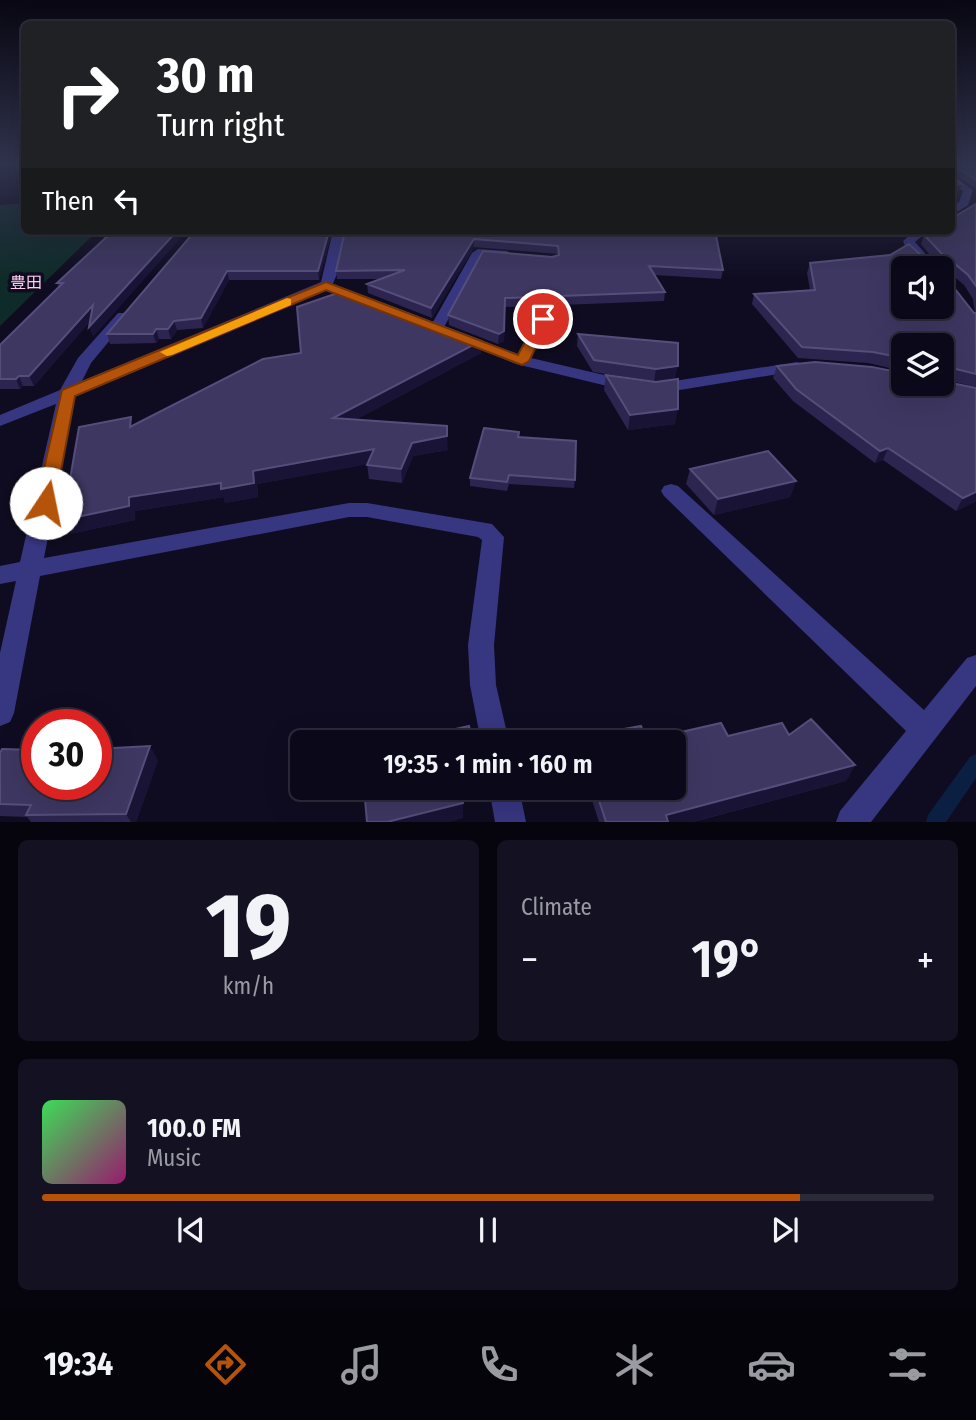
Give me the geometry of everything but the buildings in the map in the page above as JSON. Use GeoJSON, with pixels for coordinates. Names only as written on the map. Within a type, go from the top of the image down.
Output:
{"type":"FeatureCollection","features":[{"type":"Feature","properties":{"kind":"street"},"geometry":{"type":"LineString","coordinates":[[0,421],[332,288],[331,263],[338,235]]}},
{"type":"Feature","properties":{"kind":"street"},"geometry":{"type":"LineString","coordinates":[[917,235],[909,241],[911,248],[919,256]]}},
{"type":"Feature","properties":{"kind":"street"},"geometry":{"type":"LineString","coordinates":[[527,257],[478,253],[430,326],[522,361],[611,384],[653,389],[804,365],[817,366]]}},
{"type":"Feature","properties":{"kind":"street"},"geometry":{"type":"LineString","coordinates":[[0,713],[67,393],[84,361],[135,301]]}},
{"type":"Feature","properties":{"kind":"street"},"geometry":{"type":"LineString","coordinates":[[522,361],[543,319]]}},
{"type":"Feature","properties":{"kind":"street"},"geometry":{"type":"LineString","coordinates":[[671,491],[925,730]]}},
{"type":"Feature","properties":{"kind":"street"},"geometry":{"type":"LineString","coordinates":[[0,575],[349,510],[367,510],[484,530],[493,537],[481,645],[483,685],[492,730]]}},
{"type":"Feature","properties":{"kind":"street"},"geometry":{"type":"LineString","coordinates":[[851,821],[976,666]]}},
{"type":"Feature","properties":{"kind":"street"},"geometry":{"type":"LineString","coordinates":[[507,800],[512,821]]}},
{"type":"Feature","properties":{"kind":"green space"},"geometry":{"type":"Polygon","coordinates":[[[21,203],[21,235],[93,235],[0,326],[0,205],[21,203]]]}},
{"type":"Feature","properties":{"kind":"waterway"},"geometry":{"type":"LineString","coordinates":[[935,822],[976,763]]}},
{"type":"Feature","properties":{"kind":"slow traffic"},"geometry":{"type":"LineString","coordinates":[[167,352],[287,302]]}},
{"type":"Feature","properties":{"kind":"district","name":"豊田"},"geometry":{"type":"Point","coordinates":[26,282]}},
{"type":"Feature","properties":{"kind":"route"},"geometry":{"type":"LineString","coordinates":[[46,503],[67,393],[326,285],[522,361],[543,319]]}}]}
